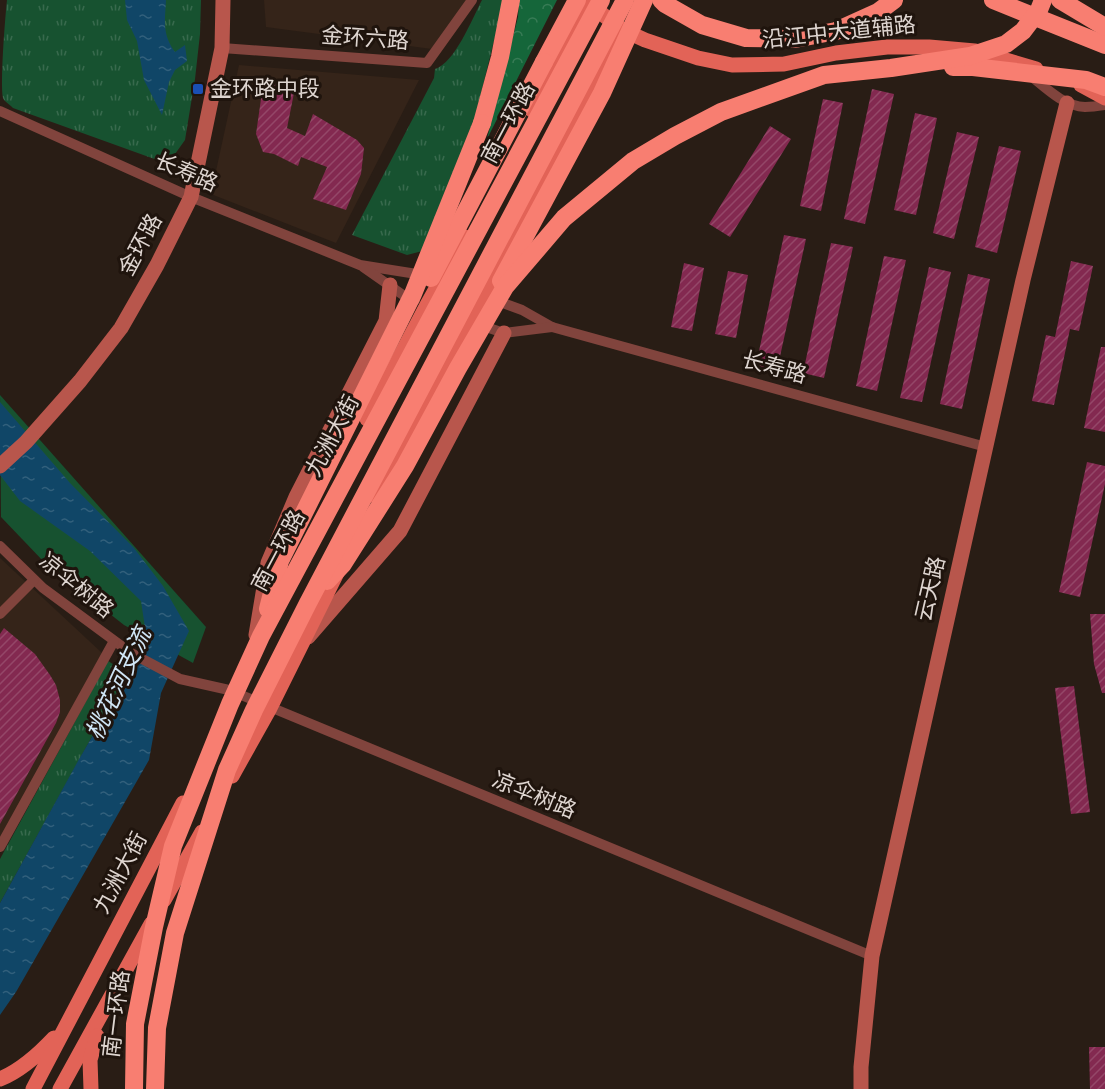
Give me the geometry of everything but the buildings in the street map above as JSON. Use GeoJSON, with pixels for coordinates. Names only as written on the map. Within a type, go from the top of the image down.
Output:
{"type":"FeatureCollection","features":[{"type":"Feature","properties":{"kind":"highway"},"geometry":{"type":"LineString","coordinates":[[259,636],[280,561],[413,294],[483,123],[500,57],[511,0]]}},
{"type":"Feature","properties":{"kind":"highway","name":"南一环路"},"geometry":{"type":"LineString","coordinates":[[155,1089],[157,1028],[175,933],[227,770],[254,710],[308,603],[625,0]]}},
{"type":"Feature","properties":{"kind":"highway"},"geometry":{"type":"LineString","coordinates":[[369,511],[403,461],[531,225],[602,93],[644,0]]}},
{"type":"Feature","properties":{"kind":"highway"},"geometry":{"type":"LineString","coordinates":[[661,0],[702,25],[724,32],[746,38],[795,39],[836,31],[878,12],[894,0]]}},
{"type":"Feature","properties":{"kind":"highway"},"geometry":{"type":"LineString","coordinates":[[993,0],[1105,45]]}},
{"type":"Feature","properties":{"kind":"highway"},"geometry":{"type":"LineString","coordinates":[[308,603],[343,564],[405,466],[505,287],[564,218],[633,161],[721,112],[824,75],[970,56],[1006,44],[1023,31],[1039,10],[1043,0]]}},
{"type":"Feature","properties":{"kind":"highway"},"geometry":{"type":"LineString","coordinates":[[1060,0],[1105,27]]}},
{"type":"Feature","properties":{"kind":"highway"},"geometry":{"type":"LineString","coordinates":[[293,561],[324,480],[588,1]]}},
{"type":"Feature","properties":{"kind":"highway","name":"南一环路"},"geometry":{"type":"LineString","coordinates":[[134,1089],[135,1024],[173,846],[230,704],[259,636],[565,70],[588,1]]}},
{"type":"Feature","properties":{"kind":"highway"},"geometry":{"type":"LineString","coordinates":[[891,68],[973,67],[1086,80],[1105,87]]}},
{"type":"Feature","properties":{"kind":"main road","name":"九洲大街"},"geometry":{"type":"LineString","coordinates":[[33,1089],[182,804],[229,690],[259,636],[293,561],[588,1]]}},
{"type":"Feature","properties":{"kind":"main road","name":"沿江中大道辅路"},"geometry":{"type":"LineString","coordinates":[[588,1],[621,29],[645,40],[698,58],[732,66],[784,64],[836,53],[887,47],[929,47],[975,51],[1018,63],[1072,80],[1105,98]]}},
{"type":"Feature","properties":{"kind":"main road"},"geometry":{"type":"LineString","coordinates":[[60,1089],[270,708],[369,511],[471,322],[511,239],[621,29]]}},
{"type":"Feature","properties":{"kind":"main road"},"geometry":{"type":"LineString","coordinates":[[91,1089],[90,1060],[107,1004]]}},
{"type":"Feature","properties":{"kind":"main road"},"geometry":{"type":"LineString","coordinates":[[0,1079],[12,1074],[45,1048],[68,1023]]}},
{"type":"Feature","properties":{"kind":"street","name":"金环路"},"geometry":{"type":"LineString","coordinates":[[0,466],[26,442],[80,381],[121,328],[157,265],[191,197],[222,48],[223,0]]}},
{"type":"Feature","properties":{"kind":"street","name":"金环六路"},"geometry":{"type":"LineString","coordinates":[[222,48],[427,63],[472,0]]}},
{"type":"Feature","properties":{"kind":"street"},"geometry":{"type":"LineString","coordinates":[[1018,63],[1046,89],[1067,103],[1085,107],[1105,105]]}},
{"type":"Feature","properties":{"kind":"street","name":"云天路"},"geometry":{"type":"LineString","coordinates":[[861,1089],[861,1067],[872,956],[1023,280],[1067,103]]}},
{"type":"Feature","properties":{"kind":"street","name":"长寿路"},"geometry":{"type":"LineString","coordinates":[[0,111],[191,197],[360,265],[403,295],[427,305],[504,333],[552,327]]}},
{"type":"Feature","properties":{"kind":"street","name":"长寿路"},"geometry":{"type":"LineString","coordinates":[[360,265],[426,275],[522,310],[552,327],[986,447]]}},
{"type":"Feature","properties":{"kind":"street"},"geometry":{"type":"LineString","coordinates":[[259,636],[268,562],[296,497],[386,321],[390,285]]}},
{"type":"Feature","properties":{"kind":"street"},"geometry":{"type":"LineString","coordinates":[[300,646],[400,531],[504,333]]}},
{"type":"Feature","properties":{"kind":"street","name":"凉伞树路"},"geometry":{"type":"LineString","coordinates":[[0,546],[43,588],[114,641],[131,653],[180,679],[229,690],[872,956]]}},
{"type":"Feature","properties":{"kind":"street"},"geometry":{"type":"LineString","coordinates":[[0,615],[34,580]]}},
{"type":"Feature","properties":{"kind":"street"},"geometry":{"type":"LineString","coordinates":[[0,847],[114,641]]}},
{"type":"Feature","properties":{"kind":"shaded area"},"geometry":{"type":"Polygon","coordinates":[[[264,0],[470,0],[432,49],[266,27],[264,0]]]}},
{"type":"Feature","properties":{"kind":"shaded area"},"geometry":{"type":"Polygon","coordinates":[[[239,65],[419,80],[336,243],[211,194],[239,65]]]}},
{"type":"Feature","properties":{"kind":"shaded area"},"geometry":{"type":"Polygon","coordinates":[[[0,558],[102,653],[0,841],[0,558]]]}},
{"type":"Feature","properties":{"kind":"green space"},"geometry":{"type":"Polygon","coordinates":[[[7,0],[201,0],[195,79],[185,140],[175,154],[160,161],[13,108],[6,102],[3,98],[2,79],[7,0]]]}},
{"type":"Feature","properties":{"kind":"green space"},"geometry":{"type":"Polygon","coordinates":[[[482,0],[504,0],[475,118],[426,250],[407,255],[352,235],[434,78],[435,69],[456,50],[482,0]]]}},
{"type":"Feature","properties":{"kind":"green space"},"geometry":{"type":"Polygon","coordinates":[[[519,0],[557,0],[487,139],[518,17],[519,0]]]}},
{"type":"Feature","properties":{"kind":"green space"},"geometry":{"type":"Polygon","coordinates":[[[0,395],[206,627],[193,663],[124,625],[45,563],[1,517],[0,395]]]}},
{"type":"Feature","properties":{"kind":"green space"},"geometry":{"type":"Polygon","coordinates":[[[108,661],[124,671],[121,684],[0,903],[0,859],[108,661]]]}},
{"type":"Feature","properties":{"kind":"water"},"geometry":{"type":"Polygon","coordinates":[[[125,0],[166,0],[165,27],[168,39],[175,52],[185,45],[187,61],[175,70],[169,82],[162,115],[144,80],[137,41],[127,20],[125,0]]]}},
{"type":"Feature","properties":{"kind":"water"},"geometry":{"type":"Polygon","coordinates":[[[0,402],[70,483],[134,548],[163,586],[189,631],[161,693],[149,760],[16,992],[0,1015],[0,903],[147,641],[141,601],[90,551],[20,501],[0,475],[0,402]]]}},
{"type":"Feature","properties":{"kind":"place","name":"金环路中段"},"geometry":{"type":"Point","coordinates":[198,89]}},
{"type":"Feature","properties":{"kind":"water label","name":"桃花河支流"},"geometry":{"type":"Point","coordinates":[119,684]}}]}
